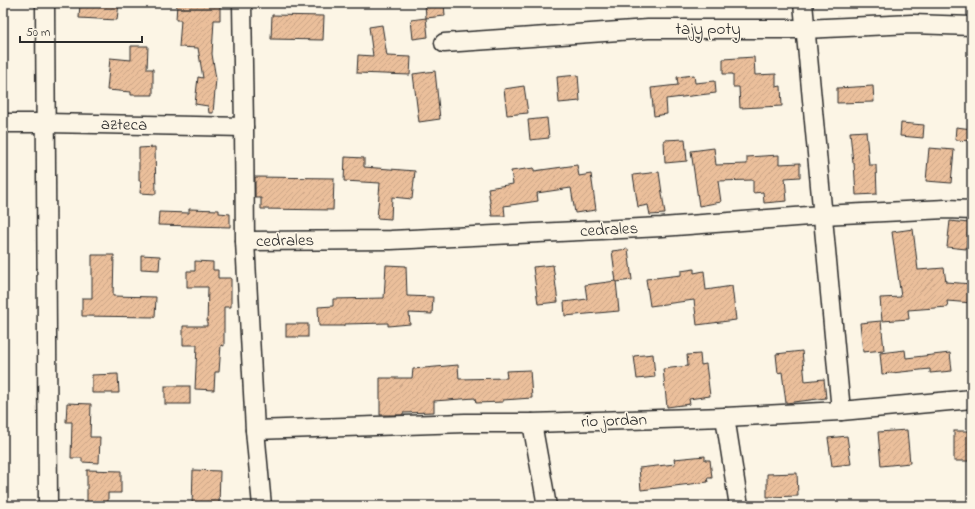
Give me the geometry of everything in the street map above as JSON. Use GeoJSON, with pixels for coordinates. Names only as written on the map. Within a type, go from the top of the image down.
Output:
{"type":"FeatureCollection","features":[{"type":"Feature","properties":{"kind":"street"},"geometry":{"type":"LineString","coordinates":[[45,3],[47,123],[48,506]]}},
{"type":"Feature","properties":{"kind":"street"},"geometry":{"type":"LineString","coordinates":[[242,3],[245,241],[255,430],[262,506]]}},
{"type":"Feature","properties":{"kind":"street"},"geometry":{"type":"LineString","coordinates":[[802,3],[841,411]]}},
{"type":"Feature","properties":{"kind":"street","name":"tajy poty"},"geometry":{"type":"LineString","coordinates":[[444,43],[648,29],[804,29],[912,24],[972,26]]}},
{"type":"Feature","properties":{"kind":"street","name":"azteca"},"geometry":{"type":"LineString","coordinates":[[3,123],[244,127]]}},
{"type":"Feature","properties":{"kind":"street","name":"cedrales"},"geometry":{"type":"LineString","coordinates":[[245,241],[407,239],[662,227],[822,215],[946,209],[972,210]]}},
{"type":"Feature","properties":{"kind":"street","name":"rio jordan"},"geometry":{"type":"LineString","coordinates":[[255,430],[725,417],[841,411],[972,399]]}},
{"type":"Feature","properties":{"kind":"street"},"geometry":{"type":"LineString","coordinates":[[725,417],[739,506]]}},
{"type":"Feature","properties":{"kind":"street"},"geometry":{"type":"LineString","coordinates":[[532,423],[547,506]]}},
{"type":"Feature","properties":{"kind":"building"},"geometry":{"type":"Polygon","coordinates":[[[80,3],[119,3],[117,20],[79,18],[80,3]]]}},
{"type":"Feature","properties":{"kind":"building"},"geometry":{"type":"Polygon","coordinates":[[[177,3],[220,3],[220,20],[214,20],[212,54],[216,79],[213,113],[209,113],[208,106],[195,104],[198,77],[203,78],[198,48],[179,47],[181,20],[176,20],[177,3]]]}},
{"type":"Feature","properties":{"kind":"building"},"geometry":{"type":"Polygon","coordinates":[[[425,3],[444,3],[445,16],[426,18],[425,3]]]}},
{"type":"Feature","properties":{"kind":"building"},"geometry":{"type":"Polygon","coordinates":[[[272,15],[324,16],[323,40],[271,39],[272,15]]]}},
{"type":"Feature","properties":{"kind":"building"},"geometry":{"type":"Polygon","coordinates":[[[426,18],[428,37],[413,39],[411,20],[426,18]]]}},
{"type":"Feature","properties":{"kind":"building"},"geometry":{"type":"Polygon","coordinates":[[[382,25],[387,56],[411,57],[410,75],[357,73],[358,55],[373,56],[369,27],[382,25]]]}},
{"type":"Feature","properties":{"kind":"building"},"geometry":{"type":"Polygon","coordinates":[[[131,46],[148,46],[147,69],[153,69],[153,95],[131,95],[131,92],[107,90],[110,58],[131,60],[131,46]]]}},
{"type":"Feature","properties":{"kind":"building"},"geometry":{"type":"Polygon","coordinates":[[[754,57],[755,75],[776,74],[776,87],[781,86],[782,106],[740,108],[739,87],[733,87],[733,74],[723,74],[723,59],[754,57]]]}},
{"type":"Feature","properties":{"kind":"building"},"geometry":{"type":"Polygon","coordinates":[[[435,71],[440,119],[419,122],[413,74],[435,71]]]}},
{"type":"Feature","properties":{"kind":"building"},"geometry":{"type":"Polygon","coordinates":[[[578,75],[580,101],[559,103],[557,77],[578,75]]]}},
{"type":"Feature","properties":{"kind":"building"},"geometry":{"type":"Polygon","coordinates":[[[694,75],[695,83],[715,81],[716,93],[666,99],[667,114],[654,116],[651,88],[678,85],[677,77],[694,75]]]}},
{"type":"Feature","properties":{"kind":"building"},"geometry":{"type":"Polygon","coordinates":[[[524,86],[528,113],[507,115],[504,89],[524,86]]]}},
{"type":"Feature","properties":{"kind":"building"},"geometry":{"type":"Polygon","coordinates":[[[873,86],[874,102],[837,103],[837,88],[873,86]]]}},
{"type":"Feature","properties":{"kind":"building"},"geometry":{"type":"Polygon","coordinates":[[[547,118],[549,138],[530,140],[528,120],[547,118]]]}},
{"type":"Feature","properties":{"kind":"building"},"geometry":{"type":"Polygon","coordinates":[[[901,123],[924,125],[923,138],[900,136],[901,123]]]}},
{"type":"Feature","properties":{"kind":"building"},"geometry":{"type":"Polygon","coordinates":[[[956,127],[972,129],[972,141],[955,140],[956,127]]]}},
{"type":"Feature","properties":{"kind":"building"},"geometry":{"type":"Polygon","coordinates":[[[866,131],[869,165],[876,165],[877,194],[856,195],[850,132],[866,131]]]}},
{"type":"Feature","properties":{"kind":"building"},"geometry":{"type":"Polygon","coordinates":[[[685,139],[687,161],[665,163],[664,140],[685,139]]]}},
{"type":"Feature","properties":{"kind":"building"},"geometry":{"type":"Polygon","coordinates":[[[155,147],[156,194],[140,193],[141,181],[139,181],[139,148],[155,147]]]}},
{"type":"Feature","properties":{"kind":"building"},"geometry":{"type":"Polygon","coordinates":[[[714,148],[716,165],[747,164],[747,157],[779,155],[779,164],[800,163],[800,177],[785,178],[787,201],[764,203],[763,192],[753,193],[753,180],[718,181],[721,202],[699,206],[691,151],[714,148]]]}},
{"type":"Feature","properties":{"kind":"building"},"geometry":{"type":"Polygon","coordinates":[[[929,148],[954,150],[951,183],[926,181],[929,148]]]}},
{"type":"Feature","properties":{"kind":"building"},"geometry":{"type":"Polygon","coordinates":[[[345,157],[364,158],[364,167],[415,171],[412,199],[392,197],[391,219],[377,218],[380,183],[344,181],[345,157]]]}},
{"type":"Feature","properties":{"kind":"building"},"geometry":{"type":"Polygon","coordinates":[[[577,165],[579,176],[591,174],[596,210],[575,213],[571,188],[537,193],[538,201],[504,206],[505,216],[492,216],[488,188],[513,184],[511,171],[534,168],[534,171],[577,165]]]}},
{"type":"Feature","properties":{"kind":"building"},"geometry":{"type":"Polygon","coordinates":[[[659,172],[665,214],[650,215],[648,205],[638,207],[633,175],[659,172]]]}},
{"type":"Feature","properties":{"kind":"building"},"geometry":{"type":"Polygon","coordinates":[[[255,177],[334,178],[333,210],[261,209],[261,198],[255,198],[255,177]]]}},
{"type":"Feature","properties":{"kind":"building"},"geometry":{"type":"Polygon","coordinates":[[[189,209],[219,210],[219,213],[230,214],[230,227],[158,225],[159,212],[189,213],[189,209]]]}},
{"type":"Feature","properties":{"kind":"building"},"geometry":{"type":"Polygon","coordinates":[[[950,221],[969,223],[966,249],[947,247],[950,221]]]}},
{"type":"Feature","properties":{"kind":"building"},"geometry":{"type":"Polygon","coordinates":[[[913,229],[918,270],[944,268],[946,282],[972,284],[972,303],[947,301],[948,307],[908,310],[909,319],[882,321],[880,298],[901,297],[892,232],[913,229]]]}},
{"type":"Feature","properties":{"kind":"building"},"geometry":{"type":"Polygon","coordinates":[[[628,249],[632,280],[616,282],[612,251],[628,249]]]}},
{"type":"Feature","properties":{"kind":"building"},"geometry":{"type":"Polygon","coordinates":[[[92,255],[114,255],[113,296],[156,297],[155,317],[82,316],[82,298],[92,298],[92,255]]]}},
{"type":"Feature","properties":{"kind":"building"},"geometry":{"type":"Polygon","coordinates":[[[141,255],[160,256],[159,270],[141,269],[141,255]]]}},
{"type":"Feature","properties":{"kind":"building"},"geometry":{"type":"Polygon","coordinates":[[[195,261],[213,262],[213,270],[218,270],[218,278],[231,278],[231,307],[224,307],[224,346],[221,345],[219,372],[215,372],[214,390],[195,389],[197,345],[183,345],[183,326],[207,326],[208,287],[187,287],[187,271],[195,271],[195,261]]]}},
{"type":"Feature","properties":{"kind":"building"},"geometry":{"type":"Polygon","coordinates":[[[386,265],[406,266],[407,296],[433,297],[432,314],[409,313],[410,324],[388,326],[388,323],[319,326],[318,307],[333,306],[333,299],[384,298],[386,265]]]}},
{"type":"Feature","properties":{"kind":"building"},"geometry":{"type":"Polygon","coordinates":[[[553,265],[558,302],[538,304],[533,267],[553,265]]]}},
{"type":"Feature","properties":{"kind":"building"},"geometry":{"type":"Polygon","coordinates":[[[694,269],[694,273],[704,271],[706,290],[732,286],[736,320],[697,325],[694,300],[650,306],[646,279],[681,275],[681,271],[694,269]]]}},
{"type":"Feature","properties":{"kind":"building"},"geometry":{"type":"Polygon","coordinates":[[[616,281],[619,311],[565,316],[564,302],[587,299],[585,285],[616,281]]]}},
{"type":"Feature","properties":{"kind":"building"},"geometry":{"type":"Polygon","coordinates":[[[881,321],[884,350],[863,352],[860,323],[881,321]]]}},
{"type":"Feature","properties":{"kind":"building"},"geometry":{"type":"Polygon","coordinates":[[[286,324],[308,324],[308,337],[286,337],[286,324]]]}},
{"type":"Feature","properties":{"kind":"building"},"geometry":{"type":"Polygon","coordinates":[[[905,350],[906,358],[950,353],[952,371],[930,373],[930,369],[882,374],[880,353],[905,350]]]}},
{"type":"Feature","properties":{"kind":"building"},"geometry":{"type":"Polygon","coordinates":[[[802,351],[805,381],[824,379],[826,398],[786,403],[782,372],[778,373],[776,354],[802,351]]]}},
{"type":"Feature","properties":{"kind":"building"},"geometry":{"type":"Polygon","coordinates":[[[653,354],[655,377],[637,379],[634,356],[653,354]]]}},
{"type":"Feature","properties":{"kind":"building"},"geometry":{"type":"Polygon","coordinates":[[[700,354],[701,365],[706,364],[710,396],[689,399],[690,404],[667,407],[663,369],[688,366],[687,355],[700,354]]]}},
{"type":"Feature","properties":{"kind":"building"},"geometry":{"type":"Polygon","coordinates":[[[458,365],[459,379],[507,378],[506,371],[530,370],[532,398],[503,400],[503,402],[476,403],[475,398],[434,401],[434,412],[403,413],[403,415],[380,415],[380,378],[412,378],[413,369],[458,365]]]}},
{"type":"Feature","properties":{"kind":"building"},"geometry":{"type":"Polygon","coordinates":[[[118,374],[119,393],[92,393],[92,375],[118,374]]]}},
{"type":"Feature","properties":{"kind":"building"},"geometry":{"type":"Polygon","coordinates":[[[165,386],[190,386],[190,404],[165,404],[165,386]]]}},
{"type":"Feature","properties":{"kind":"building"},"geometry":{"type":"Polygon","coordinates":[[[67,403],[91,404],[90,437],[100,437],[99,463],[82,462],[82,458],[71,458],[72,422],[66,422],[67,403]]]}},
{"type":"Feature","properties":{"kind":"building"},"geometry":{"type":"Polygon","coordinates":[[[907,430],[910,463],[881,466],[878,432],[907,430]]]}},
{"type":"Feature","properties":{"kind":"building"},"geometry":{"type":"Polygon","coordinates":[[[954,431],[970,431],[970,461],[954,461],[954,431]]]}},
{"type":"Feature","properties":{"kind":"building"},"geometry":{"type":"Polygon","coordinates":[[[847,436],[851,464],[832,466],[828,438],[847,436]]]}},
{"type":"Feature","properties":{"kind":"building"},"geometry":{"type":"Polygon","coordinates":[[[705,456],[705,460],[710,460],[712,478],[707,478],[708,482],[641,490],[639,468],[675,464],[674,459],[705,456]]]}},
{"type":"Feature","properties":{"kind":"building"},"geometry":{"type":"Polygon","coordinates":[[[87,470],[121,471],[121,493],[108,493],[108,506],[87,506],[87,470]]]}},
{"type":"Feature","properties":{"kind":"building"},"geometry":{"type":"Polygon","coordinates":[[[193,470],[220,471],[219,506],[192,506],[193,470]]]}},
{"type":"Feature","properties":{"kind":"building"},"geometry":{"type":"Polygon","coordinates":[[[797,473],[798,496],[767,497],[767,474],[797,473]]]}}]}
